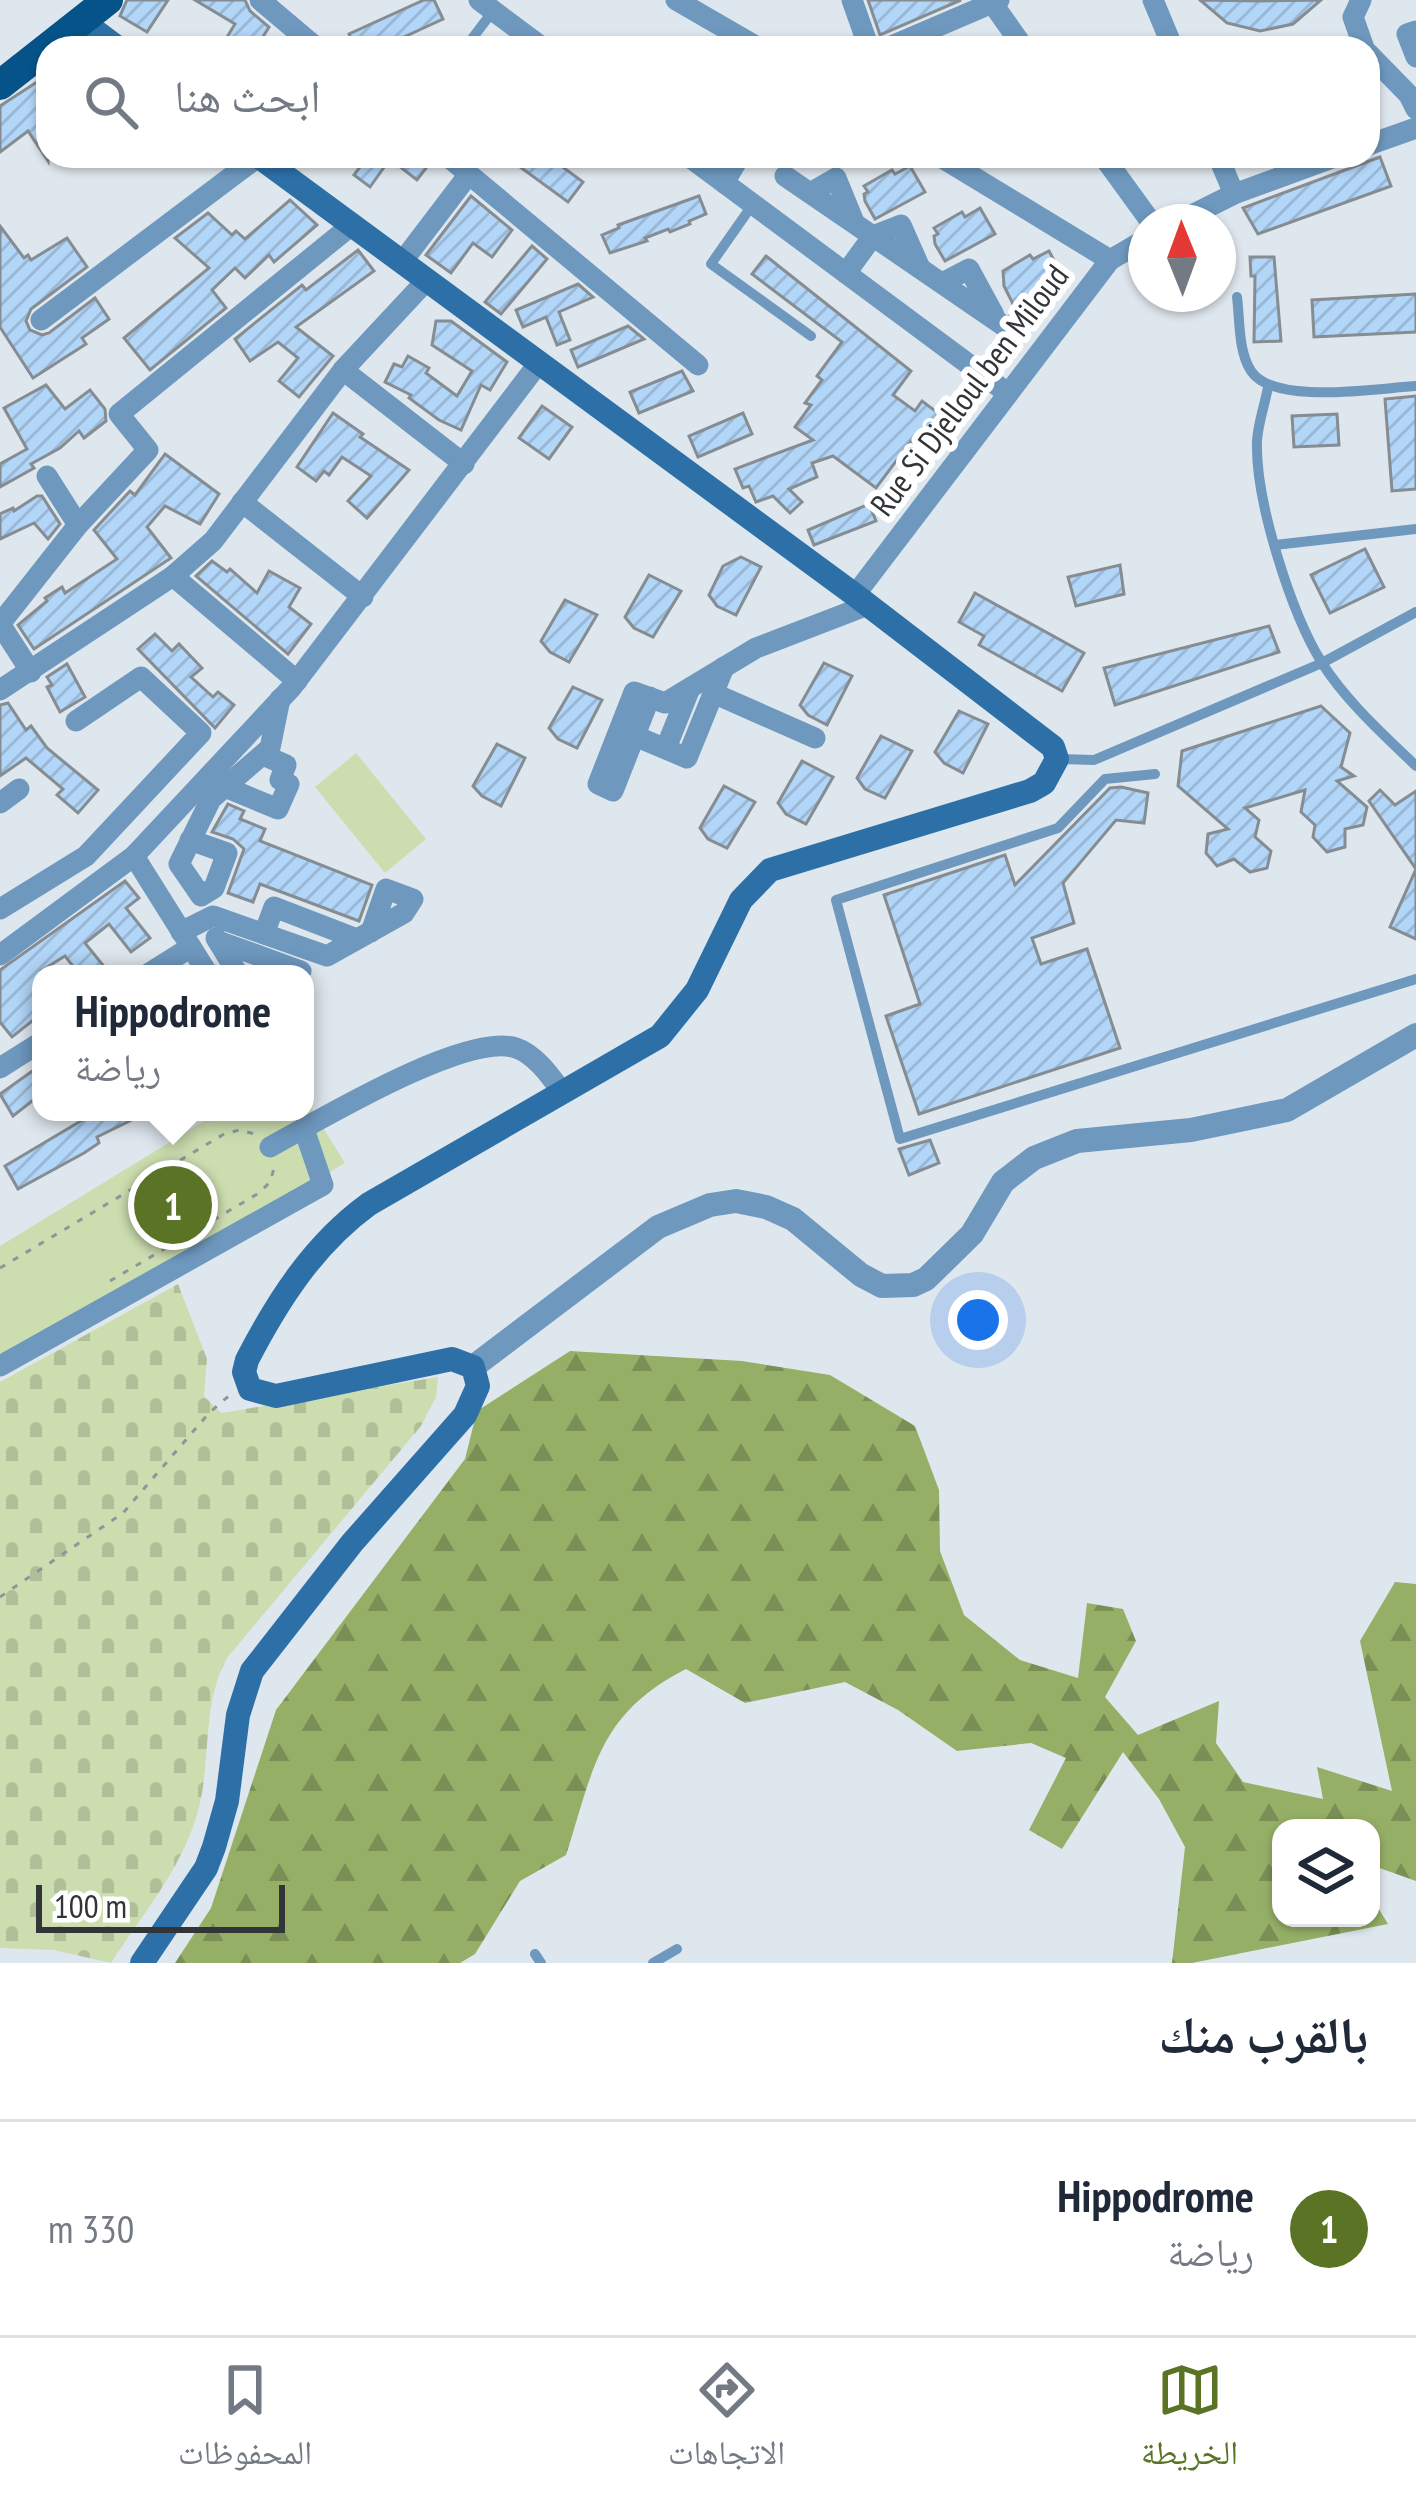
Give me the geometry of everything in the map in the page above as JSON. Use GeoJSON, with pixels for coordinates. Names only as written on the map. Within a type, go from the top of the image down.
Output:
{"type":"FeatureCollection","features":[{"type":"Feature","properties":{"kind":"main road"},"geometry":{"type":"LineString","coordinates":[[62,36],[108,0]]}},
{"type":"Feature","properties":{"kind":"main road"},"geometry":{"type":"LineString","coordinates":[[82,20],[103,36]]}},
{"type":"Feature","properties":{"kind":"main road"},"geometry":{"type":"LineString","coordinates":[[0,85],[36,56]]}},
{"type":"Feature","properties":{"kind":"main road"},"geometry":{"type":"LineString","coordinates":[[142,1963],[206,1868],[214,1847],[227,1801],[238,1715],[252,1671],[352,1543],[465,1415],[478,1387],[473,1367],[452,1359],[262,1395],[245,1381],[247,1360],[285,1292],[349,1218],[660,1036],[697,990],[741,900],[770,870],[1030,791],[1044,783],[1057,759],[1053,747],[862,600],[275,168]]}},
{"type":"Feature","properties":{"kind":"street"},"geometry":{"type":"LineString","coordinates":[[260,0],[298,36]]}},
{"type":"Feature","properties":{"kind":"street"},"geometry":{"type":"LineString","coordinates":[[676,0],[738,36]]}},
{"type":"Feature","properties":{"kind":"street"},"geometry":{"type":"LineString","coordinates":[[853,0],[865,36]]}},
{"type":"Feature","properties":{"kind":"street"},"geometry":{"type":"LineString","coordinates":[[1153,0],[1168,36]]}},
{"type":"Feature","properties":{"kind":"street"},"geometry":{"type":"LineString","coordinates":[[1360,36],[1353,16],[1361,0]]}},
{"type":"Feature","properties":{"kind":"street"},"geometry":{"type":"LineString","coordinates":[[914,36],[993,1],[1016,36]]}},
{"type":"Feature","properties":{"kind":"street"},"geometry":{"type":"LineString","coordinates":[[484,3],[527,36]]}},
{"type":"Feature","properties":{"kind":"street"},"geometry":{"type":"LineString","coordinates":[[1416,31],[1407,34],[1416,57]]}},
{"type":"Feature","properties":{"kind":"street"},"geometry":{"type":"LineString","coordinates":[[1380,65],[1409,95],[1416,111],[1416,128],[1380,141]]}},
{"type":"Feature","properties":{"kind":"street"},"geometry":{"type":"LineString","coordinates":[[41,320],[242,168]]}},
{"type":"Feature","properties":{"kind":"street"},"geometry":{"type":"LineString","coordinates":[[462,168],[698,365]]}},
{"type":"Feature","properties":{"kind":"street"},"geometry":{"type":"LineString","coordinates":[[704,168],[1006,392]]}},
{"type":"Feature","properties":{"kind":"street"},"geometry":{"type":"LineString","coordinates":[[724,183],[733,168]]}},
{"type":"Feature","properties":{"kind":"street"},"geometry":{"type":"LineString","coordinates":[[959,168],[1110,260]]}},
{"type":"Feature","properties":{"kind":"street"},"geometry":{"type":"LineString","coordinates":[[1112,168],[1138,204]]}},
{"type":"Feature","properties":{"kind":"street"},"geometry":{"type":"LineString","coordinates":[[1223,168],[1234,194]]}},
{"type":"Feature","properties":{"kind":"street"},"geometry":{"type":"LineString","coordinates":[[1214,204],[1305,168]]}},
{"type":"Feature","properties":{"kind":"street"},"geometry":{"type":"LineString","coordinates":[[402,262],[469,174]]}},
{"type":"Feature","properties":{"kind":"street"},"geometry":{"type":"LineString","coordinates":[[785,176],[810,193],[836,178],[864,230]]}},
{"type":"Feature","properties":{"kind":"street"},"geometry":{"type":"LineString","coordinates":[[31,672],[0,624],[78,525],[148,450],[119,414],[353,224]]}},
{"type":"Feature","properties":{"kind":"street"},"geometry":{"type":"LineString","coordinates":[[864,230],[901,225],[921,269],[942,283],[969,269],[996,320],[1006,328],[1040,307]]}},
{"type":"Feature","properties":{"kind":"street"},"geometry":{"type":"LineString","coordinates":[[846,273],[864,230]]}},
{"type":"Feature","properties":{"kind":"street","name":"Rue Si Djelloul ben Miloud"},"geometry":{"type":"LineString","coordinates":[[862,600],[1006,392],[1110,260],[1128,249]]}},
{"type":"Feature","properties":{"kind":"street"},"geometry":{"type":"LineString","coordinates":[[0,691],[173,576],[213,541],[344,370],[426,281]]}},
{"type":"Feature","properties":{"kind":"street"},"geometry":{"type":"LineString","coordinates":[[0,955],[134,856],[297,681],[538,364]]}},
{"type":"Feature","properties":{"kind":"street"},"geometry":{"type":"LineString","coordinates":[[344,370],[464,464]]}},
{"type":"Feature","properties":{"kind":"street"},"geometry":{"type":"LineString","coordinates":[[46,476],[78,525]]}},
{"type":"Feature","properties":{"kind":"street"},"geometry":{"type":"LineString","coordinates":[[242,502],[364,597]]}},
{"type":"Feature","properties":{"kind":"street"},"geometry":{"type":"LineString","coordinates":[[173,576],[297,681]]}},
{"type":"Feature","properties":{"kind":"street"},"geometry":{"type":"LineString","coordinates":[[690,688],[614,791],[598,784],[634,692],[657,700],[690,688],[756,648],[862,600]]}},
{"type":"Feature","properties":{"kind":"street"},"geometry":{"type":"LineString","coordinates":[[650,742],[687,758],[724,667]]}},
{"type":"Feature","properties":{"kind":"street"},"geometry":{"type":"LineString","coordinates":[[0,909],[86,856],[201,733],[141,677],[76,722]]}},
{"type":"Feature","properties":{"kind":"street"},"geometry":{"type":"LineString","coordinates":[[713,693],[815,738]]}},
{"type":"Feature","properties":{"kind":"street"},"geometry":{"type":"LineString","coordinates":[[190,840],[212,799],[270,748],[280,698]]}},
{"type":"Feature","properties":{"kind":"street"},"geometry":{"type":"LineString","coordinates":[[650,742],[657,700]]}},
{"type":"Feature","properties":{"kind":"street"},"geometry":{"type":"LineString","coordinates":[[225,788],[278,809],[289,784],[280,779],[286,765],[263,755]]}},
{"type":"Feature","properties":{"kind":"street"},"geometry":{"type":"LineString","coordinates":[[0,803],[19,789]]}},
{"type":"Feature","properties":{"kind":"street"},"geometry":{"type":"LineString","coordinates":[[134,856],[202,965]]}},
{"type":"Feature","properties":{"kind":"street"},"geometry":{"type":"LineString","coordinates":[[264,934],[274,907],[364,935],[312,965]]}},
{"type":"Feature","properties":{"kind":"street"},"geometry":{"type":"LineString","coordinates":[[158,965],[204,917],[213,916],[327,956]]}},
{"type":"Feature","properties":{"kind":"street"},"geometry":{"type":"LineString","coordinates":[[204,917],[233,965]]}},
{"type":"Feature","properties":{"kind":"street"},"geometry":{"type":"LineString","coordinates":[[218,941],[279,965]]}},
{"type":"Feature","properties":{"kind":"street"},"geometry":{"type":"LineString","coordinates":[[473,1367],[658,1227],[685,1213],[736,1202],[766,1207],[793,1219],[882,1286],[913,1285],[926,1279],[972,1234],[1003,1182],[1034,1158],[1077,1141],[1209,1127],[1287,1110],[1416,1034]]}},
{"type":"Feature","properties":{"kind":"street"},"geometry":{"type":"LineString","coordinates":[[270,1147],[415,1072],[504,1045],[522,1049],[562,1092]]}},
{"type":"Feature","properties":{"kind":"street"},"geometry":{"type":"LineString","coordinates":[[0,1068],[32,1048]]}},
{"type":"Feature","properties":{"kind":"street"},"geometry":{"type":"LineString","coordinates":[[0,1366],[323,1185],[304,1129]]}},
{"type":"Feature","properties":{"kind":"lane"},"geometry":{"type":"LineString","coordinates":[[470,36],[484,3]]}},
{"type":"Feature","properties":{"kind":"lane"},"geometry":{"type":"LineString","coordinates":[[753,204],[710,264],[811,336]]}},
{"type":"Feature","properties":{"kind":"lane"},"geometry":{"type":"LineString","coordinates":[[1237,297],[1248,368],[1268,387],[1307,392],[1416,386]]}},
{"type":"Feature","properties":{"kind":"lane"},"geometry":{"type":"LineString","coordinates":[[1268,387],[1257,443],[1285,580],[1322,663],[1416,766]]}},
{"type":"Feature","properties":{"kind":"lane"},"geometry":{"type":"LineString","coordinates":[[1275,545],[1416,530]]}},
{"type":"Feature","properties":{"kind":"lane"},"geometry":{"type":"LineString","coordinates":[[1057,759],[1094,760],[1322,663],[1416,612]]}},
{"type":"Feature","properties":{"kind":"lane"},"geometry":{"type":"LineString","coordinates":[[1154,774],[1105,779],[1058,828],[836,900],[900,1139],[1416,979]]}},
{"type":"Feature","properties":{"kind":"lane"},"geometry":{"type":"LineString","coordinates":[[652,1963],[677,1949]]}},
{"type":"Feature","properties":{"kind":"path"},"geometry":{"type":"LineString","coordinates":[[0,1268],[224,1134],[246,1131],[260,1136],[270,1147],[275,1168],[265,1188],[97,1288]]}},
{"type":"Feature","properties":{"kind":"path"},"geometry":{"type":"LineString","coordinates":[[0,1597],[123,1513],[208,1413],[245,1381]]}},
{"type":"Feature","properties":{"kind":"green space"},"geometry":{"type":"Polygon","coordinates":[[[356,753],[426,839],[385,873],[315,787],[356,753]]]}},
{"type":"Feature","properties":{"kind":"green space"},"geometry":{"type":"Polygon","coordinates":[[[314,1113],[345,1163],[0,1374],[0,1246],[204,1121],[314,1121],[314,1113]]]}},
{"type":"Feature","properties":{"kind":"green space"},"geometry":{"type":"Polygon","coordinates":[[[178,1284],[207,1359],[204,1396],[221,1413],[438,1377],[436,1397],[421,1426],[227,1658],[215,1691],[202,1793],[188,1839],[166,1882],[111,1963],[54,1950],[0,1948],[0,1382],[178,1284]]]}},
{"type":"Feature","properties":{"kind":"green space"},"geometry":{"type":"Polygon","coordinates":[[[570,1351],[742,1361],[830,1375],[915,1426],[939,1490],[940,1551],[964,1615],[1020,1660],[1078,1678],[1087,1603],[1123,1609],[1136,1641],[1105,1697],[1138,1735],[1219,1701],[1216,1743],[1243,1782],[1323,1799],[1317,1767],[1392,1791],[1360,1641],[1395,1582],[1416,1584],[1416,1881],[1380,1868],[1380,1819],[1272,1819],[1272,1927],[1373,1927],[1172,1963],[1185,1847],[1159,1799],[1123,1752],[1062,1849],[1029,1830],[1066,1758],[1031,1743],[957,1751],[898,1710],[845,1682],[745,1703],[686,1669],[657,1686],[617,1725],[593,1770],[566,1855],[520,1881],[475,1954],[460,1963],[175,1963],[211,1908],[276,1710],[465,1459],[477,1411],[570,1351]]]}},
{"type":"Feature","properties":{"kind":"building"},"geometry":{"type":"Polygon","coordinates":[[[127,0],[168,0],[147,32],[120,16],[127,0]]]}},
{"type":"Feature","properties":{"kind":"building"},"geometry":{"type":"Polygon","coordinates":[[[195,0],[245,0],[269,27],[263,36],[228,36],[235,24],[195,0]]]}},
{"type":"Feature","properties":{"kind":"building"},"geometry":{"type":"Polygon","coordinates":[[[424,0],[434,0],[443,19],[406,36],[349,34],[424,0]]]}},
{"type":"Feature","properties":{"kind":"building"},"geometry":{"type":"Polygon","coordinates":[[[868,0],[961,0],[880,35],[868,0]]]}},
{"type":"Feature","properties":{"kind":"building"},"geometry":{"type":"Polygon","coordinates":[[[1200,0],[1321,0],[1293,24],[1260,31],[1227,23],[1200,0]]]}},
{"type":"Feature","properties":{"kind":"building"},"geometry":{"type":"Polygon","coordinates":[[[36,83],[36,143],[28,131],[0,152],[0,106],[36,83]]]}},
{"type":"Feature","properties":{"kind":"building"},"geometry":{"type":"Polygon","coordinates":[[[1380,157],[1391,186],[1258,234],[1243,208],[1350,168],[1380,168],[1380,157]]]}},
{"type":"Feature","properties":{"kind":"building"},"geometry":{"type":"Polygon","coordinates":[[[359,168],[384,168],[370,187],[354,175],[359,168]]]}},
{"type":"Feature","properties":{"kind":"building"},"geometry":{"type":"Polygon","coordinates":[[[402,168],[426,168],[417,180],[402,168]]]}},
{"type":"Feature","properties":{"kind":"building"},"geometry":{"type":"Polygon","coordinates":[[[521,168],[564,168],[583,182],[568,202],[521,168]]]}},
{"type":"Feature","properties":{"kind":"building"},"geometry":{"type":"Polygon","coordinates":[[[911,168],[925,192],[875,219],[865,201],[864,186],[892,170],[895,174],[911,168]]]}},
{"type":"Feature","properties":{"kind":"building"},"geometry":{"type":"Polygon","coordinates":[[[471,196],[512,230],[492,257],[473,243],[451,273],[426,255],[471,196]]]}},
{"type":"Feature","properties":{"kind":"building"},"geometry":{"type":"Polygon","coordinates":[[[699,196],[706,214],[610,253],[602,235],[699,196]]]}},
{"type":"Feature","properties":{"kind":"building"},"geometry":{"type":"Polygon","coordinates":[[[290,200],[317,225],[274,262],[269,255],[245,278],[235,268],[212,290],[226,308],[150,370],[124,338],[209,268],[175,238],[208,213],[232,235],[236,231],[245,239],[290,200]]]}},
{"type":"Feature","properties":{"kind":"building"},"geometry":{"type":"Polygon","coordinates":[[[980,208],[995,234],[945,261],[935,244],[938,234],[934,228],[980,208]]]}},
{"type":"Feature","properties":{"kind":"building"},"geometry":{"type":"Polygon","coordinates":[[[0,226],[24,258],[28,255],[31,260],[67,238],[87,267],[31,309],[26,321],[30,330],[49,333],[95,298],[109,319],[82,338],[86,344],[33,378],[0,327],[0,226]]]}},
{"type":"Feature","properties":{"kind":"building"},"geometry":{"type":"Polygon","coordinates":[[[532,246],[547,259],[501,314],[485,302],[532,246]]]}},
{"type":"Feature","properties":{"kind":"building"},"geometry":{"type":"Polygon","coordinates":[[[358,250],[374,271],[296,327],[333,356],[299,397],[279,381],[298,358],[278,342],[250,361],[235,339],[302,285],[306,290],[358,250]]]}},
{"type":"Feature","properties":{"kind":"building"},"geometry":{"type":"Polygon","coordinates":[[[1049,251],[1063,277],[1013,304],[1003,271],[1030,255],[1033,259],[1049,251]]]}},
{"type":"Feature","properties":{"kind":"building"},"geometry":{"type":"Polygon","coordinates":[[[766,256],[911,371],[893,395],[915,411],[922,401],[953,424],[929,455],[911,441],[876,488],[833,456],[812,463],[817,477],[789,489],[802,502],[790,513],[773,496],[756,502],[735,469],[813,440],[795,427],[822,380],[817,376],[842,342],[752,274],[766,256]]]}},
{"type":"Feature","properties":{"kind":"building"},"geometry":{"type":"Polygon","coordinates":[[[1250,257],[1274,257],[1281,341],[1254,342],[1255,276],[1251,276],[1250,257]]]}},
{"type":"Feature","properties":{"kind":"building"},"geometry":{"type":"Polygon","coordinates":[[[578,284],[593,297],[559,312],[570,340],[557,345],[546,317],[523,327],[516,310],[578,284]]]}},
{"type":"Feature","properties":{"kind":"building"},"geometry":{"type":"Polygon","coordinates":[[[1416,294],[1416,332],[1314,337],[1312,300],[1416,294]]]}},
{"type":"Feature","properties":{"kind":"building"},"geometry":{"type":"Polygon","coordinates":[[[436,321],[451,321],[507,362],[490,390],[481,385],[461,430],[385,382],[394,364],[402,367],[408,356],[429,368],[426,373],[457,396],[472,371],[432,345],[436,321]]]}},
{"type":"Feature","properties":{"kind":"building"},"geometry":{"type":"Polygon","coordinates":[[[628,326],[644,339],[578,367],[571,350],[628,326]]]}},
{"type":"Feature","properties":{"kind":"building"},"geometry":{"type":"Polygon","coordinates":[[[682,371],[693,391],[639,413],[630,392],[682,371]]]}},
{"type":"Feature","properties":{"kind":"building"},"geometry":{"type":"Polygon","coordinates":[[[46,385],[65,409],[90,390],[105,409],[106,421],[84,438],[79,431],[31,464],[34,468],[0,487],[0,464],[27,449],[4,408],[46,385]]]}},
{"type":"Feature","properties":{"kind":"building"},"geometry":{"type":"Polygon","coordinates":[[[1416,396],[1416,489],[1392,491],[1385,399],[1416,396]]]}},
{"type":"Feature","properties":{"kind":"building"},"geometry":{"type":"Polygon","coordinates":[[[542,406],[572,427],[549,459],[519,438],[542,406]]]}},
{"type":"Feature","properties":{"kind":"building"},"geometry":{"type":"Polygon","coordinates":[[[333,413],[409,470],[367,518],[348,501],[371,476],[342,457],[329,475],[324,471],[316,481],[297,467],[333,413]]]}},
{"type":"Feature","properties":{"kind":"building"},"geometry":{"type":"Polygon","coordinates":[[[743,413],[752,434],[698,457],[689,436],[743,413]]]}},
{"type":"Feature","properties":{"kind":"building"},"geometry":{"type":"Polygon","coordinates":[[[1337,414],[1339,445],[1294,447],[1292,416],[1337,414]]]}},
{"type":"Feature","properties":{"kind":"building"},"geometry":{"type":"Polygon","coordinates":[[[165,454],[219,494],[200,524],[165,506],[147,527],[171,558],[34,649],[18,625],[45,598],[62,587],[65,593],[117,559],[94,530],[130,491],[135,495],[165,454]]]}},
{"type":"Feature","properties":{"kind":"building"},"geometry":{"type":"Polygon","coordinates":[[[42,496],[60,524],[48,539],[34,523],[0,539],[0,514],[42,496]]]}},
{"type":"Feature","properties":{"kind":"building"},"geometry":{"type":"Polygon","coordinates":[[[869,504],[876,521],[814,545],[808,530],[869,504]]]}},
{"type":"Feature","properties":{"kind":"building"},"geometry":{"type":"Polygon","coordinates":[[[1365,549],[1384,587],[1330,613],[1311,575],[1365,549]]]}},
{"type":"Feature","properties":{"kind":"building"},"geometry":{"type":"Polygon","coordinates":[[[741,557],[761,567],[736,615],[717,606],[709,595],[723,566],[741,557]]]}},
{"type":"Feature","properties":{"kind":"building"},"geometry":{"type":"Polygon","coordinates":[[[212,561],[227,572],[230,569],[257,593],[269,571],[300,588],[289,607],[311,624],[288,654],[196,576],[212,561]]]}},
{"type":"Feature","properties":{"kind":"building"},"geometry":{"type":"Polygon","coordinates":[[[1120,565],[1124,594],[1076,606],[1068,577],[1120,565]]]}},
{"type":"Feature","properties":{"kind":"building"},"geometry":{"type":"Polygon","coordinates":[[[649,575],[681,591],[653,637],[634,628],[625,617],[649,575]]]}},
{"type":"Feature","properties":{"kind":"building"},"geometry":{"type":"Polygon","coordinates":[[[975,593],[1084,653],[1062,691],[979,645],[984,636],[959,622],[975,593]]]}},
{"type":"Feature","properties":{"kind":"building"},"geometry":{"type":"Polygon","coordinates":[[[565,600],[597,615],[569,662],[541,641],[565,600]]]}},
{"type":"Feature","properties":{"kind":"building"},"geometry":{"type":"Polygon","coordinates":[[[1269,626],[1279,652],[1115,705],[1104,668],[1269,626]]]}},
{"type":"Feature","properties":{"kind":"building"},"geometry":{"type":"Polygon","coordinates":[[[155,634],[172,651],[179,644],[202,668],[191,677],[213,697],[218,692],[234,705],[215,728],[138,649],[155,634]]]}},
{"type":"Feature","properties":{"kind":"building"},"geometry":{"type":"Polygon","coordinates":[[[824,663],[852,676],[827,725],[800,705],[824,663]]]}},
{"type":"Feature","properties":{"kind":"building"},"geometry":{"type":"Polygon","coordinates":[[[67,664],[85,697],[60,712],[47,677],[67,664]]]}},
{"type":"Feature","properties":{"kind":"building"},"geometry":{"type":"Polygon","coordinates":[[[573,687],[602,700],[577,748],[558,739],[549,728],[573,687]]]}},
{"type":"Feature","properties":{"kind":"building"},"geometry":{"type":"Polygon","coordinates":[[[8,703],[26,730],[31,726],[47,748],[98,790],[78,813],[57,795],[63,789],[26,758],[0,776],[0,705],[8,703]]]}},
{"type":"Feature","properties":{"kind":"building"},"geometry":{"type":"Polygon","coordinates":[[[1321,706],[1350,733],[1341,767],[1354,776],[1337,781],[1367,807],[1363,825],[1345,829],[1345,847],[1327,852],[1313,837],[1315,825],[1301,812],[1305,790],[1245,808],[1259,820],[1255,837],[1271,851],[1267,868],[1250,872],[1234,859],[1217,866],[1206,853],[1208,834],[1228,829],[1178,786],[1182,751],[1321,706]]]}},
{"type":"Feature","properties":{"kind":"building"},"geometry":{"type":"Polygon","coordinates":[[[959,711],[988,724],[963,773],[935,752],[959,711]]]}},
{"type":"Feature","properties":{"kind":"building"},"geometry":{"type":"Polygon","coordinates":[[[881,736],[912,751],[885,798],[865,789],[857,778],[881,736]]]}},
{"type":"Feature","properties":{"kind":"building"},"geometry":{"type":"Polygon","coordinates":[[[497,744],[525,758],[501,806],[473,786],[497,744]]]}},
{"type":"Feature","properties":{"kind":"building"},"geometry":{"type":"Polygon","coordinates":[[[802,761],[833,777],[806,824],[786,814],[778,803],[802,761]]]}},
{"type":"Feature","properties":{"kind":"building"},"geometry":{"type":"Polygon","coordinates":[[[724,786],[755,802],[727,848],[708,839],[700,828],[724,786]]]}},
{"type":"Feature","properties":{"kind":"building"},"geometry":{"type":"Polygon","coordinates":[[[1110,788],[1148,793],[1144,823],[1116,820],[1063,883],[1074,923],[1032,938],[1041,964],[1087,949],[1120,1048],[919,1114],[886,1016],[920,1004],[884,895],[1005,855],[1015,885],[1110,788]]]}},
{"type":"Feature","properties":{"kind":"building"},"geometry":{"type":"Polygon","coordinates":[[[1380,790],[1395,805],[1416,791],[1416,869],[1369,801],[1380,790]]]}},
{"type":"Feature","properties":{"kind":"building"},"geometry":{"type":"Polygon","coordinates":[[[228,804],[244,811],[240,819],[265,829],[260,841],[372,885],[359,921],[260,884],[253,902],[228,893],[244,849],[233,839],[212,832],[228,804]]]}},
{"type":"Feature","properties":{"kind":"building"},"geometry":{"type":"Polygon","coordinates":[[[1416,869],[1416,939],[1390,927],[1416,869]]]}},
{"type":"Feature","properties":{"kind":"building"},"geometry":{"type":"Polygon","coordinates":[[[125,881],[139,898],[126,908],[150,938],[131,952],[109,924],[85,943],[103,965],[72,965],[65,956],[51,965],[32,965],[32,1021],[12,1037],[0,1022],[0,970],[125,881]]]}},
{"type":"Feature","properties":{"kind":"building"},"geometry":{"type":"Polygon","coordinates":[[[32,1071],[32,1101],[13,1116],[0,1094],[32,1071]]]}},
{"type":"Feature","properties":{"kind":"building"},"geometry":{"type":"Polygon","coordinates":[[[81,1121],[130,1121],[18,1189],[5,1166],[81,1121]]]}},
{"type":"Feature","properties":{"kind":"building"},"geometry":{"type":"Polygon","coordinates":[[[930,1140],[939,1163],[909,1175],[899,1149],[930,1140]]]}},
{"type":"Feature","properties":{"kind":"place","name":"Hippodrome"},"geometry":{"type":"Point","coordinates":[173,1205]}}]}
